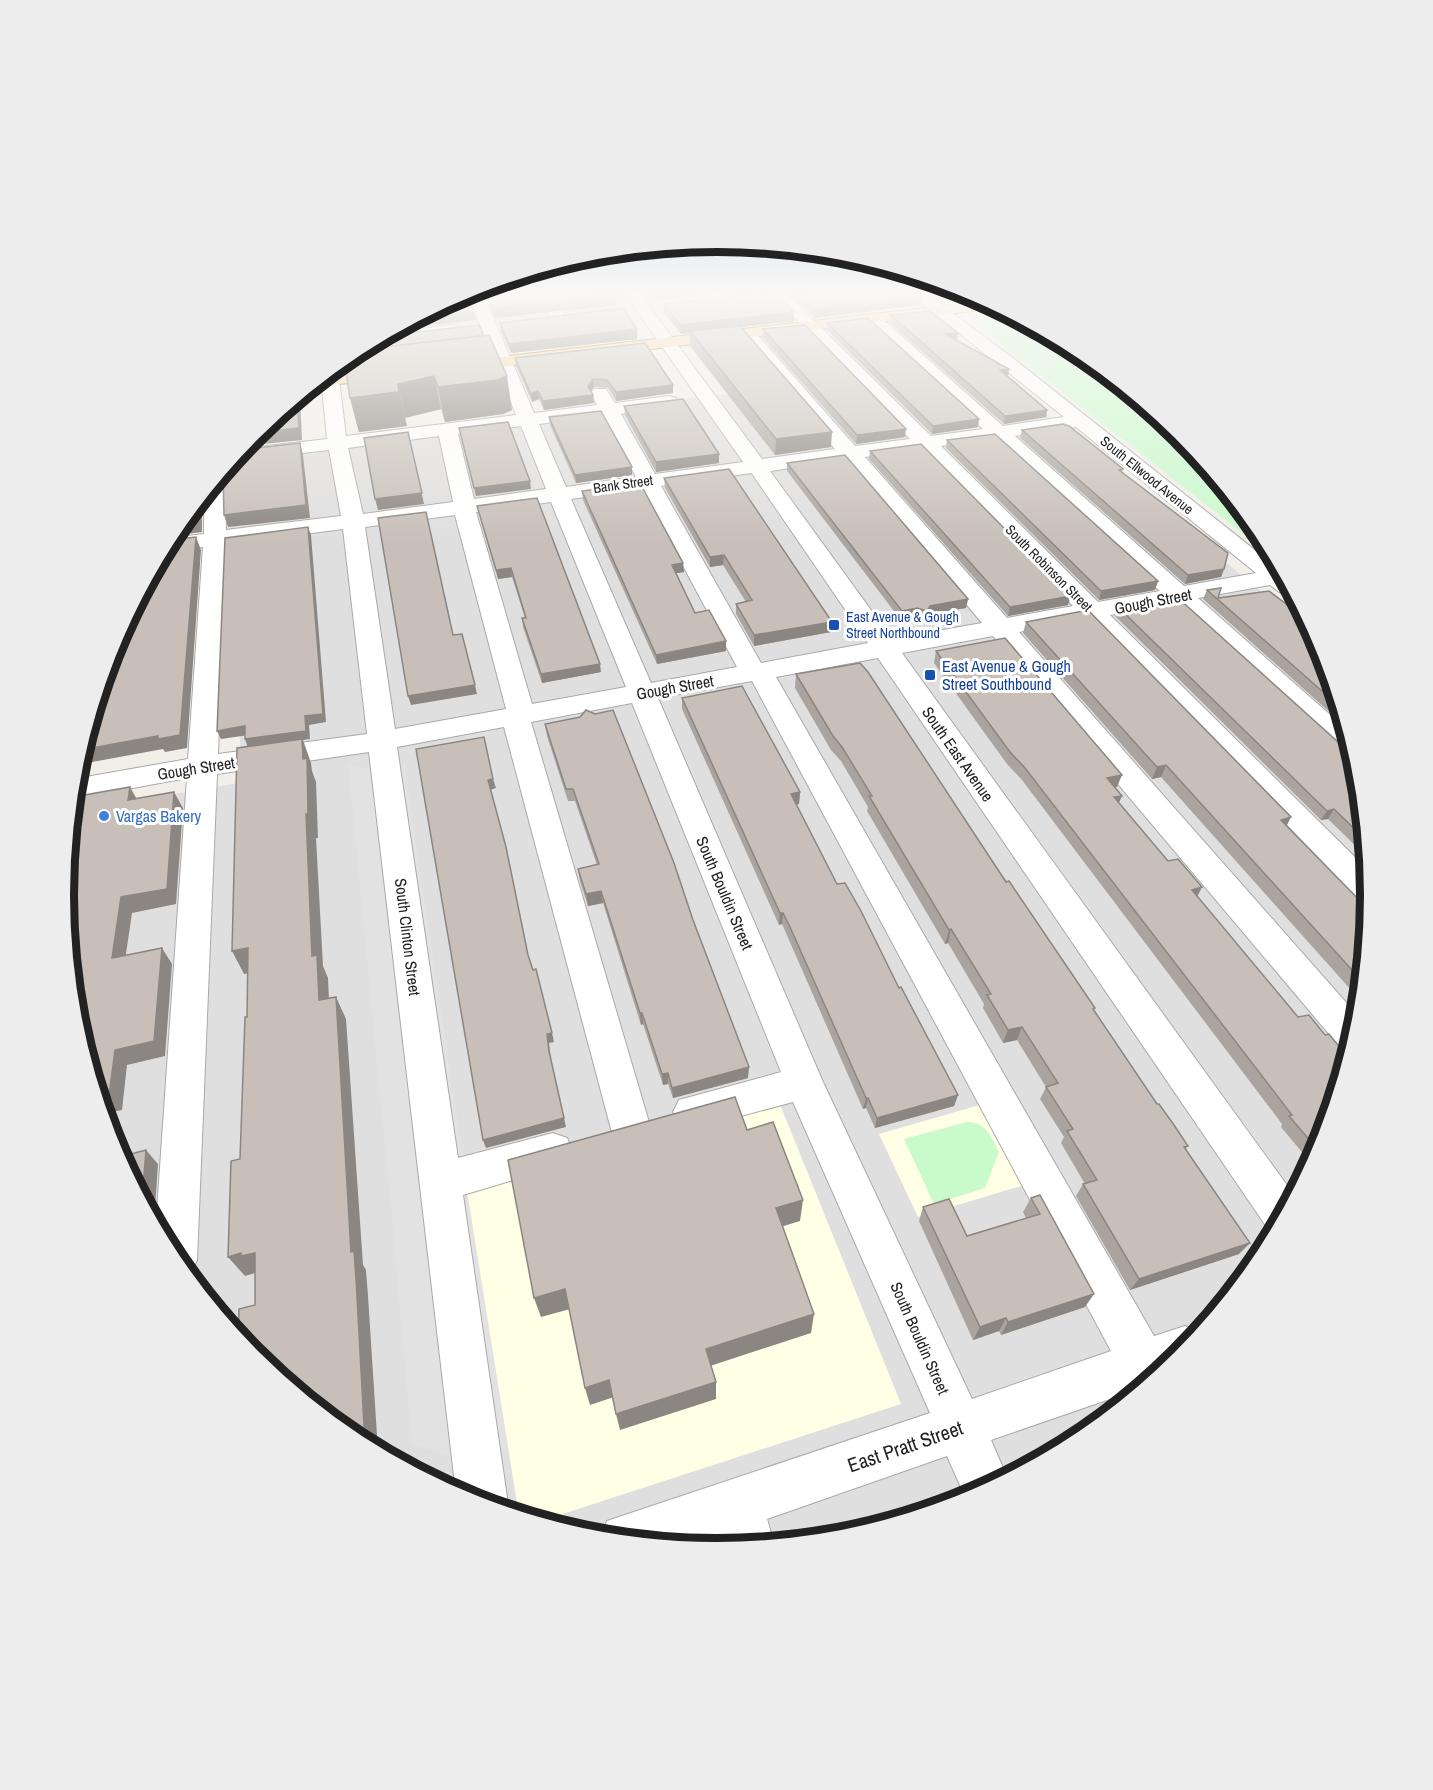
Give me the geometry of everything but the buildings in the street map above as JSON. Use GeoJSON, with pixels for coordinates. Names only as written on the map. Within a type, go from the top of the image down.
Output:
{"type":"FeatureCollection","features":[{"type":"Feature","properties":{"kind":"street","name":"South Bouldin Street"},"geometry":{"type":"LineString","coordinates":[[509,378],[804,1082],[983,1480]]}},
{"type":"Feature","properties":{"kind":"street","name":"South East Avenue"},"geometry":{"type":"LineString","coordinates":[[683,378],[687,387],[756,465],[1278,1207]]}},
{"type":"Feature","properties":{"kind":"street"},"geometry":{"type":"LineString","coordinates":[[784,378],[1345,1027]]}},
{"type":"Feature","properties":{"kind":"street","name":"South Robinson Street"},"geometry":{"type":"LineString","coordinates":[[862,378],[1359,882]]}},
{"type":"Feature","properties":{"kind":"street"},"geometry":{"type":"LineString","coordinates":[[937,378],[1340,740]]}},
{"type":"Feature","properties":{"kind":"street","name":"South Ellwood Avenue"},"geometry":{"type":"LineString","coordinates":[[1025,378],[1276,578]]}},
{"type":"Feature","properties":{"kind":"street","name":"South Clinton Street"},"geometry":{"type":"LineString","coordinates":[[326,384],[352,520],[482,1493]]}},
{"type":"Feature","properties":{"kind":"street"},"geometry":{"type":"LineString","coordinates":[[262,440],[447,429],[523,411],[604,401],[687,387]]}},
{"type":"Feature","properties":{"kind":"street"},"geometry":{"type":"LineString","coordinates":[[604,401],[687,387]]}},
{"type":"Feature","properties":{"kind":"street"},"geometry":{"type":"LineString","coordinates":[[604,401],[757,673],[1159,1361]]}},
{"type":"Feature","properties":{"kind":"street","name":"Bank Street"},"geometry":{"type":"LineString","coordinates":[[178,544],[352,520],[374,520],[1080,421]]}},
{"type":"Feature","properties":{"kind":"street"},"geometry":{"type":"LineString","coordinates":[[447,429],[464,507],[518,716],[605,1136]]}},
{"type":"Feature","properties":{"kind":"street"},"geometry":{"type":"LineString","coordinates":[[250,453],[336,437]]}},
{"type":"Feature","properties":{"kind":"street"},"geometry":{"type":"LineString","coordinates":[[176,1242],[215,540],[215,493]]}},
{"type":"Feature","properties":{"kind":"street","name":"Gough Street"},"geometry":{"type":"LineString","coordinates":[[83,787],[201,766],[382,740],[1179,596],[1279,584]]}},
{"type":"Feature","properties":{"kind":"street"},"geometry":{"type":"LineString","coordinates":[[440,1182],[804,1082]]}},
{"type":"Feature","properties":{"kind":"street","name":"East Pratt Street"},"geometry":{"type":"LineString","coordinates":[[658,1535],[743,1525],[960,1427],[1153,1367]]}},
{"type":"Feature","properties":{"kind":"shaded area"},"geometry":{"type":"Polygon","coordinates":[[[783,378],[1002,378],[1298,622],[1311,649],[1338,729],[1354,811],[1360,895],[1354,979],[1347,1020],[1338,1061],[1311,1141],[1273,1216],[1251,1252],[1227,1286],[1171,1350],[1108,1405],[1074,1430],[1001,1472],[963,1489],[923,1504],[842,1526],[759,1537],[716,1538],[674,1537],[591,1526],[510,1504],[470,1489],[432,1472],[359,1430],[325,1405],[262,1350],[206,1286],[182,1252],[140,1179],[122,1141],[95,1061],[79,979],[75,937],[75,853],[79,811],[244,782],[217,491],[249,454],[790,386],[783,378]]]}},
{"type":"Feature","properties":{"kind":"shaded area"},"geometry":{"type":"Polygon","coordinates":[[[348,764],[375,771],[455,1458],[412,1444],[348,764]]]}},
{"type":"Feature","properties":{"kind":"shaded area"},"geometry":{"type":"Polygon","coordinates":[[[404,764],[463,1158],[449,1161],[395,766],[404,764]]]}},
{"type":"Feature","properties":{"kind":"shaded area"},"geometry":{"type":"Polygon","coordinates":[[[779,1102],[901,1404],[554,1517],[518,1506],[466,1187],[779,1102]]]}},
{"type":"Feature","properties":{"kind":"shaded area"},"geometry":{"type":"Polygon","coordinates":[[[990,1102],[1034,1182],[918,1217],[879,1134],[990,1102]]]}},
{"type":"Feature","properties":{"kind":"shaded area"},"geometry":{"type":"Polygon","coordinates":[[[469,1203],[508,1448],[490,1452],[455,1208],[469,1203]]]}},
{"type":"Feature","properties":{"kind":"green space"},"geometry":{"type":"Polygon","coordinates":[[[1044,378],[1098,378],[1108,385],[1171,440],[1200,471],[1253,542],[1044,378]]]}},
{"type":"Feature","properties":{"kind":"green space"},"geometry":{"type":"Polygon","coordinates":[[[967,1122],[984,1128],[999,1152],[985,1188],[934,1204],[904,1139],[967,1122]]]}},
{"type":"Feature","properties":{"kind":"place","name":"East Avenue & Gough Street Northbound"},"geometry":{"type":"Point","coordinates":[834,625]}},
{"type":"Feature","properties":{"kind":"place","name":"East Avenue & Gough Street Southbound"},"geometry":{"type":"Point","coordinates":[930,675]}},
{"type":"Feature","properties":{"kind":"place","name":"Vargas Bakery"},"geometry":{"type":"Point","coordinates":[104,816]}}]}
